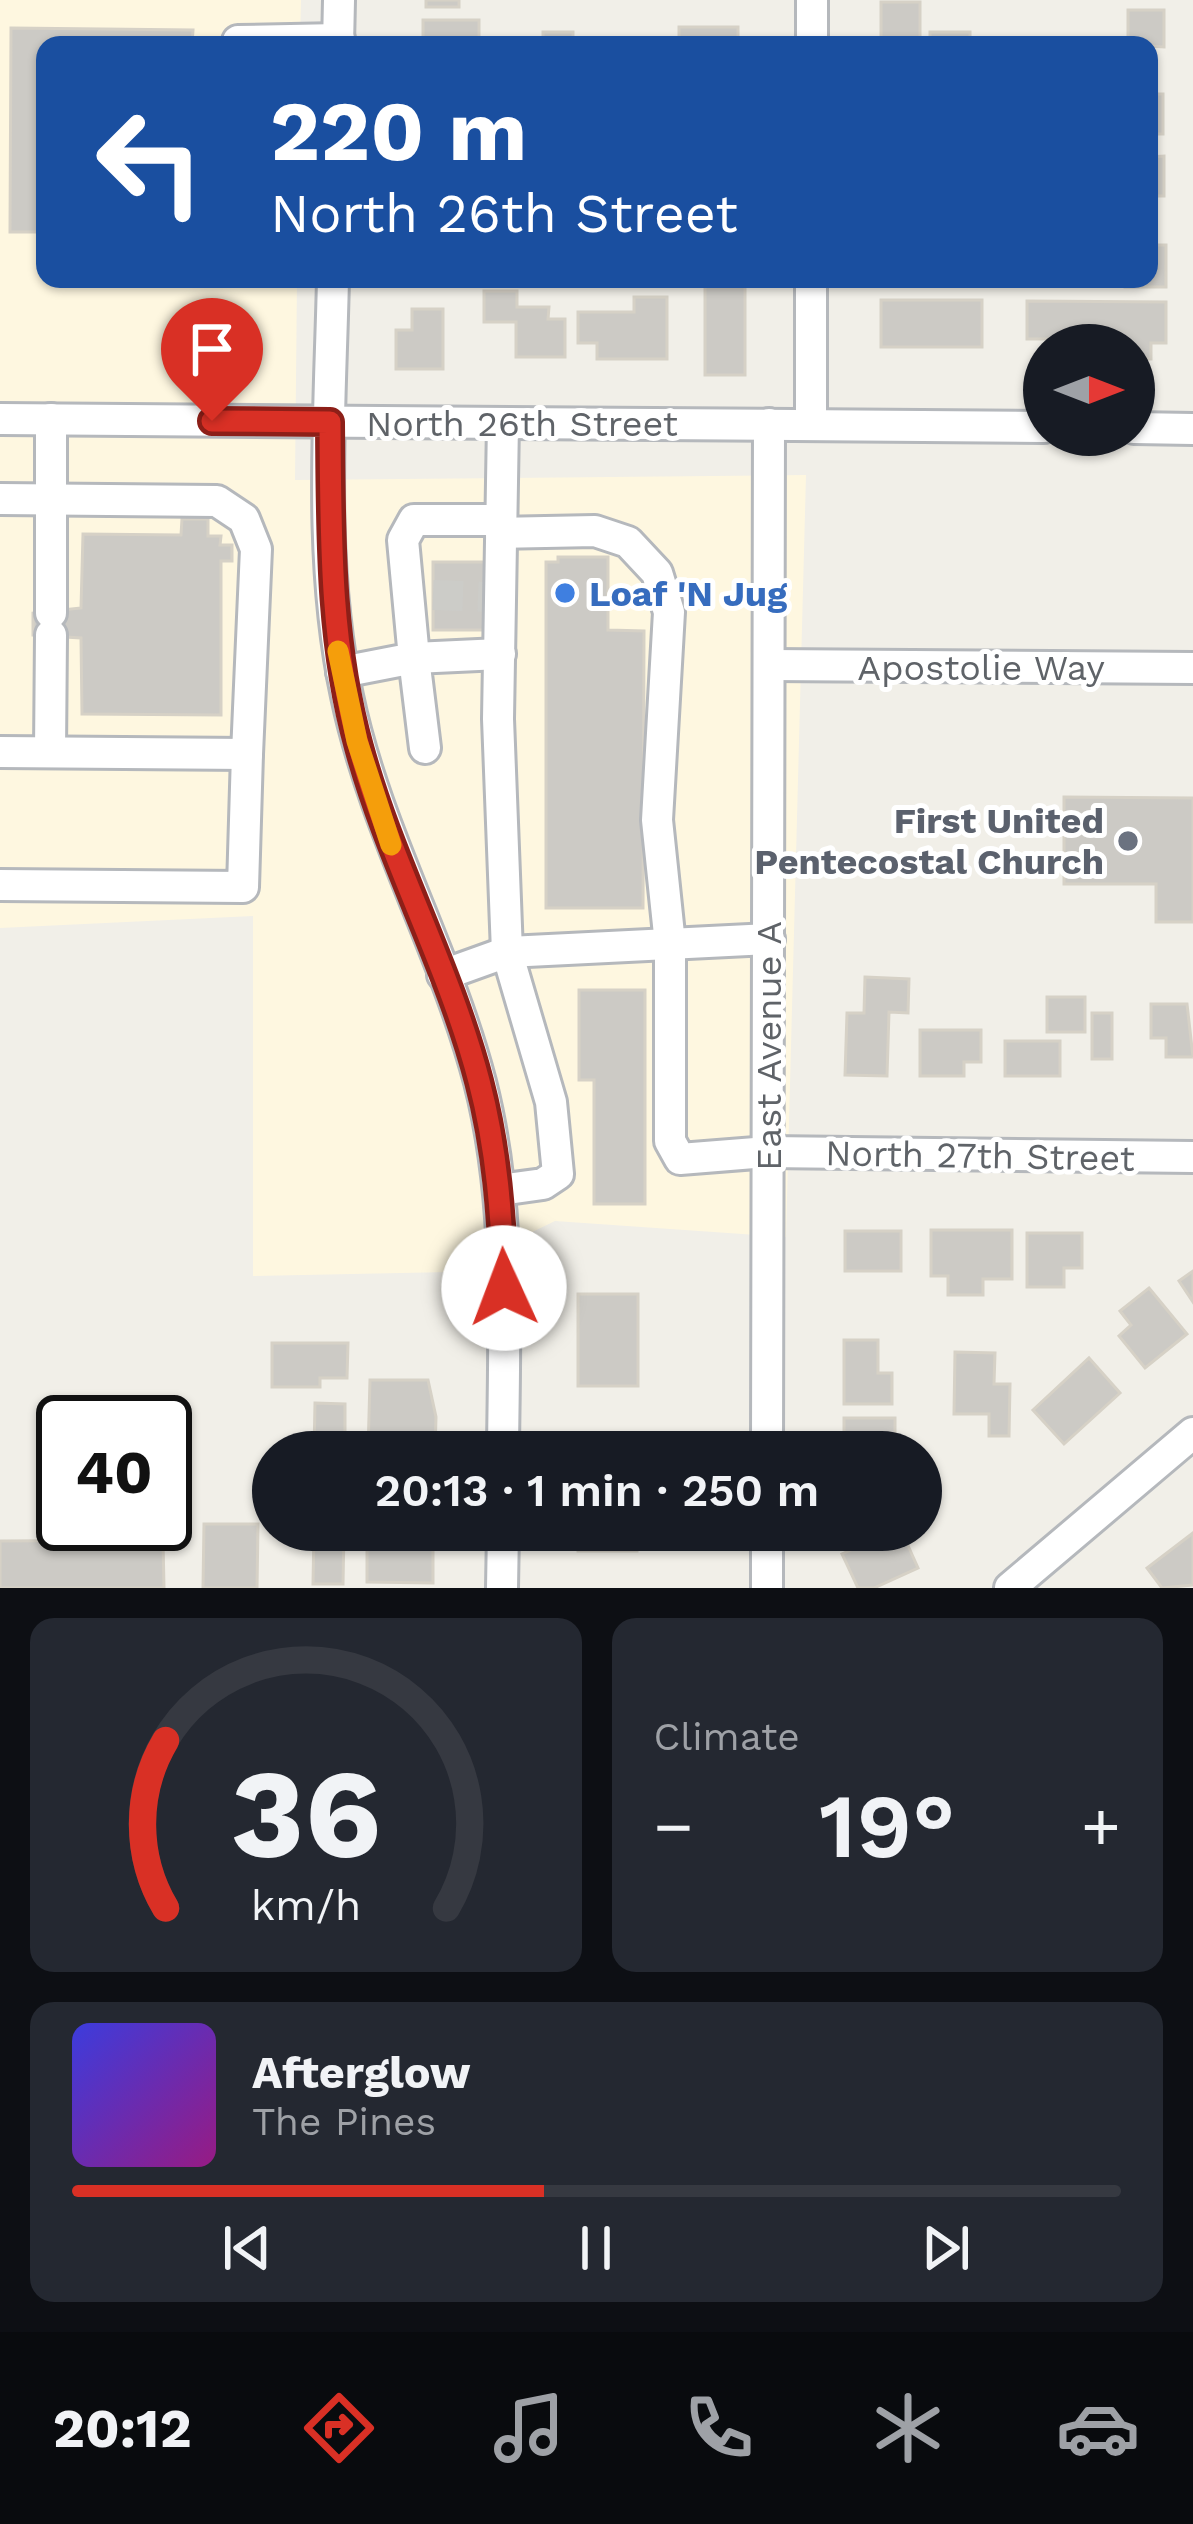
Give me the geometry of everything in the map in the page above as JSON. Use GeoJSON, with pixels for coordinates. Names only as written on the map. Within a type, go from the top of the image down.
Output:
{"type":"FeatureCollection","features":[{"type":"Feature","properties":{"kind":"street"},"geometry":{"type":"LineString","coordinates":[[338,36],[339,0]]}},
{"type":"Feature","properties":{"kind":"street"},"geometry":{"type":"LineString","coordinates":[[812,0],[812,36]]}},
{"type":"Feature","properties":{"kind":"street"},"geometry":{"type":"LineString","coordinates":[[333,288],[332,571],[342,672],[371,789],[478,1077],[500,1190],[503,1431]]}},
{"type":"Feature","properties":{"kind":"street"},"geometry":{"type":"LineString","coordinates":[[811,288],[811,424]]}},
{"type":"Feature","properties":{"kind":"street","name":"North 26th Street"},"geometry":{"type":"LineString","coordinates":[[0,419],[1023,427]]}},
{"type":"Feature","properties":{"kind":"street"},"geometry":{"type":"LineString","coordinates":[[50,751],[51,419]]}},
{"type":"Feature","properties":{"kind":"street"},"geometry":{"type":"LineString","coordinates":[[500,1190],[543,1184],[558,1174],[551,1102],[507,952],[495,598],[503,423]]}},
{"type":"Feature","properties":{"kind":"street","name":"East Avenue A"},"geometry":{"type":"LineString","coordinates":[[767,1431],[769,424]]}},
{"type":"Feature","properties":{"kind":"street"},"geometry":{"type":"LineString","coordinates":[[1155,428],[1193,429]]}},
{"type":"Feature","properties":{"kind":"street"},"geometry":{"type":"LineString","coordinates":[[0,500],[217,500],[244,519],[256,549],[243,887],[0,885]]}},
{"type":"Feature","properties":{"kind":"street"},"geometry":{"type":"LineString","coordinates":[[425,748],[414,658],[421,596],[403,539],[414,520],[595,531],[628,542],[657,573],[669,612],[657,820],[670,944]]}},
{"type":"Feature","properties":{"kind":"street"},"geometry":{"type":"LineString","coordinates":[[342,672],[414,658],[500,654]]}},
{"type":"Feature","properties":{"kind":"street","name":"Apostolie Way"},"geometry":{"type":"LineString","coordinates":[[770,665],[1193,668]]}},
{"type":"Feature","properties":{"kind":"street"},"geometry":{"type":"LineString","coordinates":[[0,752],[248,754]]}},
{"type":"Feature","properties":{"kind":"street"},"geometry":{"type":"LineString","coordinates":[[443,975],[507,952],[769,939]]}},
{"type":"Feature","properties":{"kind":"street","name":"North 27th Street"},"geometry":{"type":"LineString","coordinates":[[670,944],[670,1141],[680,1159],[768,1152],[1193,1157]]}},
{"type":"Feature","properties":{"kind":"street"},"geometry":{"type":"LineString","coordinates":[[1010,1588],[1193,1433]]}},
{"type":"Feature","properties":{"kind":"street"},"geometry":{"type":"LineString","coordinates":[[502,1551],[502,1588]]}},
{"type":"Feature","properties":{"kind":"street"},"geometry":{"type":"LineString","coordinates":[[767,1551],[767,1588]]}},
{"type":"Feature","properties":{"kind":"shaded area"},"geometry":{"type":"Polygon","coordinates":[[[0,0],[301,0],[300,36],[36,36],[36,288],[297,288],[295,480],[806,475],[786,1237],[555,1221],[450,1272],[253,1276],[253,916],[0,928],[0,0]]]}},
{"type":"Feature","properties":{"kind":"building"},"geometry":{"type":"Polygon","coordinates":[[[426,0],[459,0],[459,7],[426,7],[426,0]]]}},
{"type":"Feature","properties":{"kind":"building"},"geometry":{"type":"Polygon","coordinates":[[[881,2],[920,2],[920,36],[881,36],[881,2]]]}},
{"type":"Feature","properties":{"kind":"building"},"geometry":{"type":"Polygon","coordinates":[[[1128,10],[1164,10],[1164,47],[1158,47],[1158,36],[1128,36],[1128,10]]]}},
{"type":"Feature","properties":{"kind":"building"},"geometry":{"type":"Polygon","coordinates":[[[423,20],[479,20],[479,36],[423,36],[423,20]]]}},
{"type":"Feature","properties":{"kind":"building"},"geometry":{"type":"Polygon","coordinates":[[[679,27],[738,27],[738,36],[679,36],[679,27]]]}},
{"type":"Feature","properties":{"kind":"building"},"geometry":{"type":"Polygon","coordinates":[[[11,28],[193,30],[193,36],[36,36],[36,232],[10,232],[11,28]]]}},
{"type":"Feature","properties":{"kind":"building"},"geometry":{"type":"Polygon","coordinates":[[[543,32],[573,32],[573,36],[543,36],[543,32]]]}},
{"type":"Feature","properties":{"kind":"building"},"geometry":{"type":"Polygon","coordinates":[[[930,32],[970,32],[970,36],[930,36],[930,32]]]}},
{"type":"Feature","properties":{"kind":"building"},"geometry":{"type":"Polygon","coordinates":[[[1158,94],[1163,94],[1163,134],[1158,134],[1158,94]]]}},
{"type":"Feature","properties":{"kind":"building"},"geometry":{"type":"Polygon","coordinates":[[[1158,156],[1164,156],[1164,196],[1158,196],[1158,156]]]}},
{"type":"Feature","properties":{"kind":"building"},"geometry":{"type":"Polygon","coordinates":[[[1158,245],[1166,245],[1166,287],[1158,287],[1158,245]]]}},
{"type":"Feature","properties":{"kind":"building"},"geometry":{"type":"Polygon","coordinates":[[[705,288],[745,288],[745,375],[705,375],[705,288]]]}},
{"type":"Feature","properties":{"kind":"building"},"geometry":{"type":"Polygon","coordinates":[[[484,291],[517,291],[517,307],[549,307],[548,319],[565,319],[565,357],[516,357],[516,322],[484,322],[484,291]]]}},
{"type":"Feature","properties":{"kind":"building"},"geometry":{"type":"Polygon","coordinates":[[[634,297],[667,297],[667,359],[597,359],[597,343],[578,343],[578,312],[634,312],[634,297]]]}},
{"type":"Feature","properties":{"kind":"building"},"geometry":{"type":"Polygon","coordinates":[[[881,300],[982,300],[982,347],[881,347],[881,300]]]}},
{"type":"Feature","properties":{"kind":"building"},"geometry":{"type":"Polygon","coordinates":[[[1027,301],[1166,302],[1166,343],[1155,343],[1155,324],[1027,324],[1027,301]]]}},
{"type":"Feature","properties":{"kind":"building"},"geometry":{"type":"Polygon","coordinates":[[[412,309],[443,309],[443,369],[396,369],[396,330],[412,330],[412,309]]]}},
{"type":"Feature","properties":{"kind":"building"},"geometry":{"type":"Polygon","coordinates":[[[182,519],[208,519],[208,536],[221,536],[220,545],[232,545],[232,561],[221,561],[221,715],[82,714],[81,638],[33,635],[33,613],[81,608],[83,534],[181,535],[182,519]]]}},
{"type":"Feature","properties":{"kind":"building"},"geometry":{"type":"Polygon","coordinates":[[[558,557],[608,557],[608,630],[644,631],[643,908],[546,908],[546,562],[558,562],[558,557]]]}},
{"type":"Feature","properties":{"kind":"building"},"geometry":{"type":"Polygon","coordinates":[[[433,562],[488,562],[488,630],[433,630],[433,562]]]}},
{"type":"Feature","properties":{"kind":"building","name":"First United Pentecostal Church"},"geometry":{"type":"Polygon","coordinates":[[[1064,797],[1193,798],[1193,922],[1156,922],[1156,884],[1064,884],[1064,797]]]}},
{"type":"Feature","properties":{"kind":"building"},"geometry":{"type":"Polygon","coordinates":[[[865,977],[909,979],[908,1013],[889,1012],[887,1076],[845,1075],[847,1013],[864,1013],[865,977]]]}},
{"type":"Feature","properties":{"kind":"building"},"geometry":{"type":"Polygon","coordinates":[[[579,990],[645,990],[645,1204],[594,1204],[594,1080],[579,1080],[579,990]]]}},
{"type":"Feature","properties":{"kind":"building"},"geometry":{"type":"Polygon","coordinates":[[[1047,997],[1085,997],[1085,1032],[1047,1032],[1047,997]]]}},
{"type":"Feature","properties":{"kind":"building"},"geometry":{"type":"Polygon","coordinates":[[[1151,1004],[1187,1004],[1193,1057],[1166,1057],[1166,1038],[1151,1038],[1151,1004]]]}},
{"type":"Feature","properties":{"kind":"building"},"geometry":{"type":"Polygon","coordinates":[[[1092,1013],[1112,1013],[1112,1059],[1092,1059],[1092,1013]]]}},
{"type":"Feature","properties":{"kind":"building"},"geometry":{"type":"Polygon","coordinates":[[[920,1030],[981,1030],[981,1062],[964,1062],[964,1076],[920,1076],[920,1030]]]}},
{"type":"Feature","properties":{"kind":"building"},"geometry":{"type":"Polygon","coordinates":[[[1005,1041],[1060,1041],[1060,1076],[1005,1076],[1005,1041]]]}},
{"type":"Feature","properties":{"kind":"building"},"geometry":{"type":"Polygon","coordinates":[[[931,1230],[1012,1230],[1012,1279],[983,1279],[983,1295],[948,1295],[948,1276],[931,1276],[931,1230]]]}},
{"type":"Feature","properties":{"kind":"building"},"geometry":{"type":"Polygon","coordinates":[[[845,1231],[901,1231],[901,1271],[845,1271],[845,1231]]]}},
{"type":"Feature","properties":{"kind":"building"},"geometry":{"type":"Polygon","coordinates":[[[1027,1233],[1082,1233],[1082,1268],[1064,1268],[1064,1287],[1027,1287],[1027,1233]]]}},
{"type":"Feature","properties":{"kind":"building"},"geometry":{"type":"Polygon","coordinates":[[[1193,1271],[1193,1302],[1179,1281],[1193,1271]]]}},
{"type":"Feature","properties":{"kind":"building"},"geometry":{"type":"Polygon","coordinates":[[[1149,1288],[1187,1334],[1145,1368],[1119,1336],[1131,1325],[1120,1311],[1149,1288]]]}},
{"type":"Feature","properties":{"kind":"building"},"geometry":{"type":"Polygon","coordinates":[[[578,1294],[638,1294],[638,1386],[578,1386],[578,1294]]]}},
{"type":"Feature","properties":{"kind":"building"},"geometry":{"type":"Polygon","coordinates":[[[844,1340],[878,1340],[878,1373],[892,1373],[892,1404],[844,1404],[844,1340]]]}},
{"type":"Feature","properties":{"kind":"building"},"geometry":{"type":"Polygon","coordinates":[[[272,1343],[348,1343],[347,1378],[320,1378],[320,1387],[272,1387],[272,1343]]]}},
{"type":"Feature","properties":{"kind":"building"},"geometry":{"type":"Polygon","coordinates":[[[955,1352],[995,1353],[994,1384],[1010,1384],[1009,1436],[989,1436],[989,1414],[954,1414],[955,1352]]]}},
{"type":"Feature","properties":{"kind":"building"},"geometry":{"type":"Polygon","coordinates":[[[1089,1358],[1120,1393],[1064,1444],[1033,1410],[1089,1358]]]}},
{"type":"Feature","properties":{"kind":"building"},"geometry":{"type":"Polygon","coordinates":[[[370,1380],[428,1380],[436,1431],[369,1431],[370,1380]]]}},
{"type":"Feature","properties":{"kind":"building"},"geometry":{"type":"Polygon","coordinates":[[[315,1403],[345,1404],[345,1431],[314,1431],[315,1403]]]}},
{"type":"Feature","properties":{"kind":"building"},"geometry":{"type":"Polygon","coordinates":[[[844,1418],[895,1418],[895,1431],[844,1431],[844,1418]]]}},
{"type":"Feature","properties":{"kind":"building"},"geometry":{"type":"Polygon","coordinates":[[[204,1524],[252,1524],[257,1588],[203,1588],[204,1524]]]}},
{"type":"Feature","properties":{"kind":"building"},"geometry":{"type":"Polygon","coordinates":[[[1193,1533],[1193,1585],[1162,1588],[1147,1568],[1193,1533]]]}},
{"type":"Feature","properties":{"kind":"building"},"geometry":{"type":"Polygon","coordinates":[[[0,1541],[36,1541],[36,1551],[163,1551],[164,1588],[0,1588],[0,1541]]]}},
{"type":"Feature","properties":{"kind":"building"},"geometry":{"type":"Polygon","coordinates":[[[314,1551],[344,1551],[343,1584],[313,1584],[314,1551]]]}},
{"type":"Feature","properties":{"kind":"building"},"geometry":{"type":"Polygon","coordinates":[[[367,1551],[433,1551],[433,1583],[367,1582],[367,1551]]]}},
{"type":"Feature","properties":{"kind":"building"},"geometry":{"type":"Polygon","coordinates":[[[910,1551],[918,1568],[874,1588],[858,1588],[842,1554],[910,1551]]]}},
{"type":"Feature","properties":{"kind":"tunnel"},"geometry":{"type":"LineString","coordinates":[[433,595],[488,597]]}},
{"type":"Feature","properties":{"kind":"slow traffic"},"geometry":{"type":"LineString","coordinates":[[338,651],[357,741],[391,845]]}},
{"type":"Feature","properties":{"kind":"place","name":"Loaf 'N Jug"},"geometry":{"type":"Point","coordinates":[565,593]}},
{"type":"Feature","properties":{"kind":"place","name":"First United Pentecostal Church"},"geometry":{"type":"Point","coordinates":[1128,841]}},
{"type":"Feature","properties":{"kind":"route"},"geometry":{"type":"LineString","coordinates":[[212,421],[330,422],[334,608],[346,694],[386,833],[454,1002],[478,1077],[500,1190],[504,1288]]}}]}
